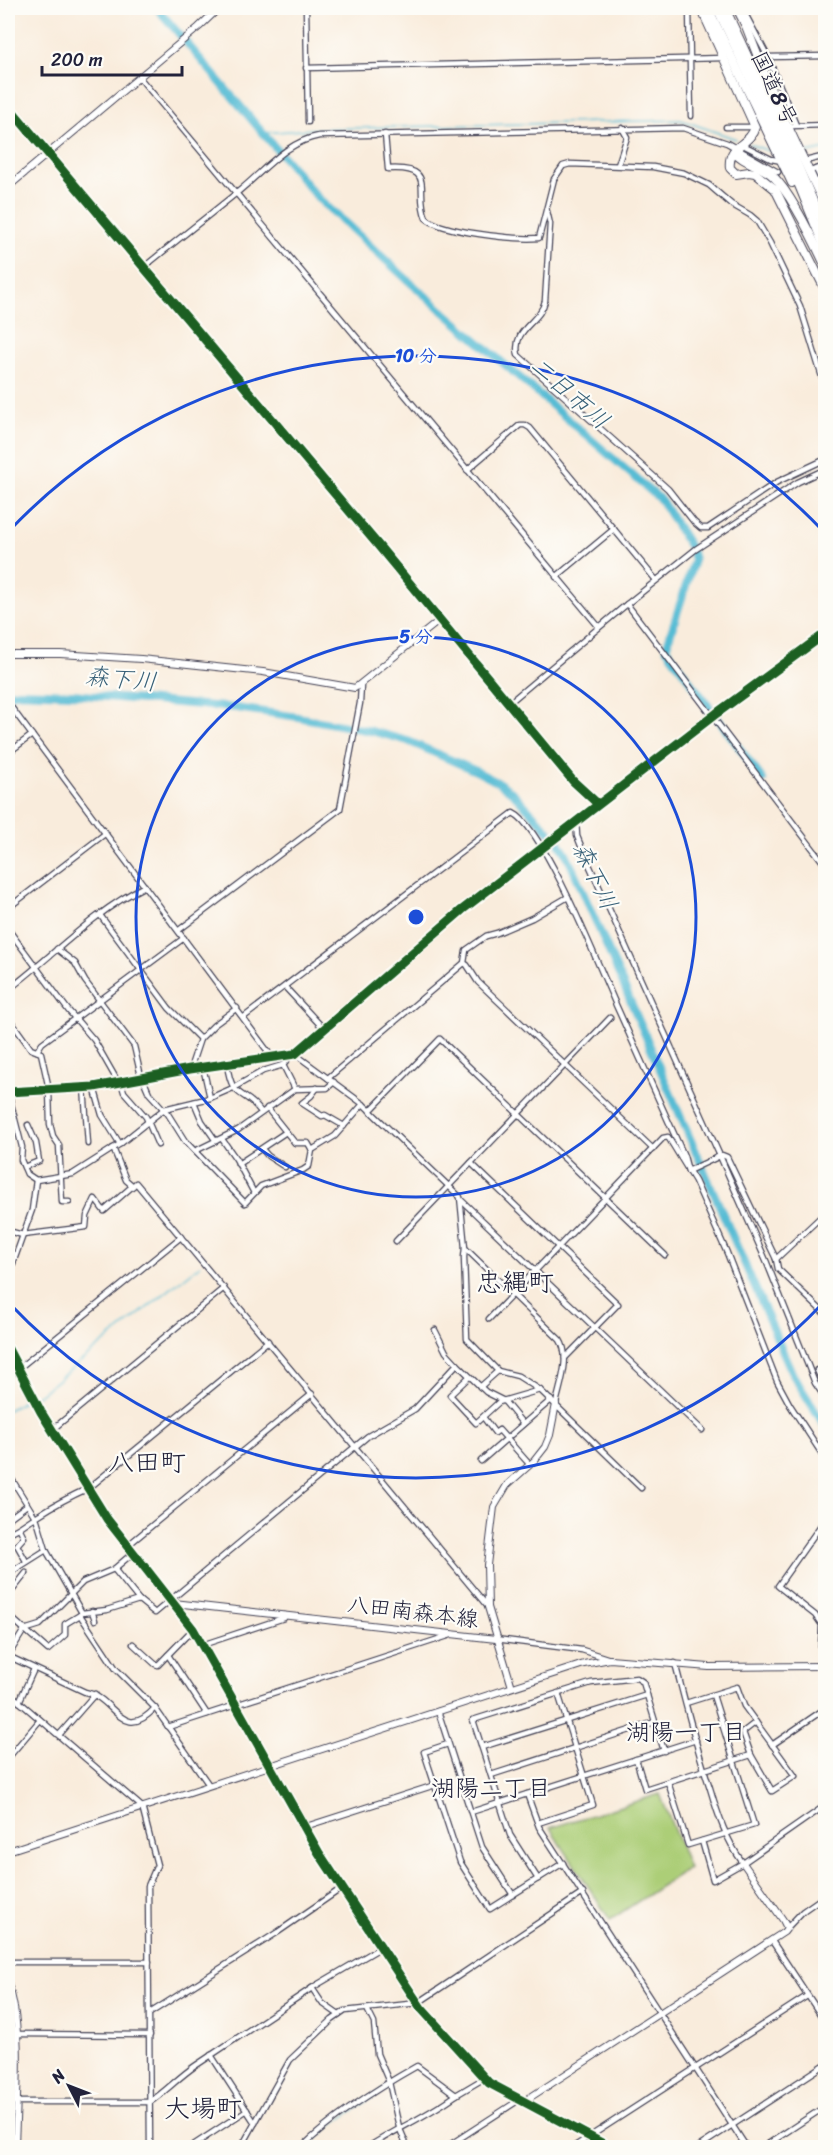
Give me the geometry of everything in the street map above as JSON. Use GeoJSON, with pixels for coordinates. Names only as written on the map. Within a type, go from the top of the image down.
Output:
{"type":"FeatureCollection","features":[{"type":"Feature","properties":{"kind":"highway"},"geometry":{"type":"LineString","coordinates":[[701,8],[757,127],[750,139],[736,148],[729,162],[732,171],[736,174],[749,172],[755,174],[775,189],[825,291]]}},
{"type":"Feature","properties":{"kind":"highway"},"geometry":{"type":"LineString","coordinates":[[708,8],[806,210],[812,215]]}},
{"type":"Feature","properties":{"kind":"highway","name":"国道8号"},"geometry":{"type":"LineString","coordinates":[[717,8],[812,215],[825,251]]}},
{"type":"Feature","properties":{"kind":"highway","name":"国道8号"},"geometry":{"type":"LineString","coordinates":[[725,8],[795,159],[825,231]]}},
{"type":"Feature","properties":{"kind":"highway"},"geometry":{"type":"LineString","coordinates":[[737,8],[825,223]]}},
{"type":"Feature","properties":{"kind":"highway"},"geometry":{"type":"LineString","coordinates":[[778,108],[805,161],[825,208]]}},
{"type":"Feature","properties":{"kind":"highway"},"geometry":{"type":"LineString","coordinates":[[736,148],[738,156],[777,173],[782,187],[825,267]]}},
{"type":"Feature","properties":{"kind":"street"},"geometry":{"type":"LineString","coordinates":[[8,187],[188,37],[219,8]]}},
{"type":"Feature","properties":{"kind":"street"},"geometry":{"type":"LineString","coordinates":[[306,8],[308,122]]}},
{"type":"Feature","properties":{"kind":"street"},"geometry":{"type":"LineString","coordinates":[[689,8],[691,116]]}},
{"type":"Feature","properties":{"kind":"street"},"geometry":{"type":"LineString","coordinates":[[742,8],[768,57],[794,125],[825,125]]}},
{"type":"Feature","properties":{"kind":"street"},"geometry":{"type":"LineString","coordinates":[[768,57],[825,56]]}},
{"type":"Feature","properties":{"kind":"street"},"geometry":{"type":"LineString","coordinates":[[306,68],[724,58]]}},
{"type":"Feature","properties":{"kind":"street"},"geometry":{"type":"LineString","coordinates":[[139,77],[599,627]]}},
{"type":"Feature","properties":{"kind":"street"},"geometry":{"type":"LineString","coordinates":[[8,106],[440,620],[573,782],[598,804]]}},
{"type":"Feature","properties":{"kind":"street"},"geometry":{"type":"LineString","coordinates":[[726,127],[757,127]]}},
{"type":"Feature","properties":{"kind":"street"},"geometry":{"type":"LineString","coordinates":[[618,165],[627,137],[622,128]]}},
{"type":"Feature","properties":{"kind":"street"},"geometry":{"type":"LineString","coordinates":[[144,267],[264,171],[283,152],[298,143],[319,136],[683,128],[736,148],[782,161]]}},
{"type":"Feature","properties":{"kind":"street"},"geometry":{"type":"LineString","coordinates":[[386,134],[388,169],[415,172],[421,177],[423,210],[431,222],[454,229],[539,238],[554,179],[563,166],[570,164],[670,169],[695,177],[709,185],[731,204],[757,221],[800,306],[825,390]]}},
{"type":"Feature","properties":{"kind":"street"},"geometry":{"type":"LineString","coordinates":[[805,161],[809,162],[825,156]]}},
{"type":"Feature","properties":{"kind":"street"},"geometry":{"type":"LineString","coordinates":[[825,165],[815,170],[825,190]]}},
{"type":"Feature","properties":{"kind":"street"},"geometry":{"type":"LineString","coordinates":[[546,208],[550,225],[545,301],[543,310],[522,330],[518,339],[518,355],[668,489],[694,522],[701,528],[708,528],[777,482],[825,459]]}},
{"type":"Feature","properties":{"kind":"street"},"geometry":{"type":"LineString","coordinates":[[467,470],[520,425],[525,425],[656,580]]}},
{"type":"Feature","properties":{"kind":"street"},"geometry":{"type":"LineString","coordinates":[[509,703],[696,549],[798,482],[825,469]]}},
{"type":"Feature","properties":{"kind":"street"},"geometry":{"type":"LineString","coordinates":[[556,577],[614,530]]}},
{"type":"Feature","properties":{"kind":"street"},"geometry":{"type":"LineString","coordinates":[[627,604],[714,715],[825,866]]}},
{"type":"Feature","properties":{"kind":"street"},"geometry":{"type":"LineString","coordinates":[[8,654],[60,654],[141,659],[263,672],[355,688],[440,620]]}},
{"type":"Feature","properties":{"kind":"street"},"geometry":{"type":"LineString","coordinates":[[287,1055],[287,1061],[283,1065],[263,1071],[233,1088],[210,1098],[164,1109],[120,1144],[73,1174],[36,1180],[27,1173],[21,1160],[22,1147],[8,1092],[94,1087],[190,1069],[272,1057],[287,1055],[295,1054],[462,910],[542,846],[825,633]]}},
{"type":"Feature","properties":{"kind":"street"},"geometry":{"type":"LineString","coordinates":[[179,930],[340,809],[360,703],[361,685]]}},
{"type":"Feature","properties":{"kind":"street"},"geometry":{"type":"LineString","coordinates":[[10,707],[272,1057]]}},
{"type":"Feature","properties":{"kind":"street"},"geometry":{"type":"LineString","coordinates":[[8,753],[32,735]]}},
{"type":"Feature","properties":{"kind":"street"},"geometry":{"type":"LineString","coordinates":[[244,1017],[513,813],[528,825],[542,846],[568,897],[689,1170]]}},
{"type":"Feature","properties":{"kind":"street"},"geometry":{"type":"LineString","coordinates":[[574,822],[582,851],[720,1156],[767,1263],[808,1368],[825,1400]]}},
{"type":"Feature","properties":{"kind":"street"},"geometry":{"type":"LineString","coordinates":[[8,908],[106,833]]}},
{"type":"Feature","properties":{"kind":"street"},"geometry":{"type":"LineString","coordinates":[[8,990],[100,915],[129,894],[145,886]]}},
{"type":"Feature","properties":{"kind":"street"},"geometry":{"type":"LineString","coordinates":[[328,1078],[464,963],[466,950],[486,936],[532,918],[568,897]]}},
{"type":"Feature","properties":{"kind":"street"},"geometry":{"type":"LineString","coordinates":[[100,915],[174,1014],[200,1039]]}},
{"type":"Feature","properties":{"kind":"street"},"geometry":{"type":"LineString","coordinates":[[8,928],[75,1019],[94,1040],[124,1092],[147,1121],[158,1145]]}},
{"type":"Feature","properties":{"kind":"street"},"geometry":{"type":"LineString","coordinates":[[37,1051],[42,1043],[184,938]]}},
{"type":"Feature","properties":{"kind":"street"},"geometry":{"type":"LineString","coordinates":[[57,949],[75,963],[85,981],[134,1046],[149,1093],[164,1109],[185,1141],[245,1203],[261,1186],[309,1166],[312,1150],[308,1143],[295,1143],[267,1108]]}},
{"type":"Feature","properties":{"kind":"street"},"geometry":{"type":"LineString","coordinates":[[464,963],[478,982],[652,1149]]}},
{"type":"Feature","properties":{"kind":"street"},"geometry":{"type":"LineString","coordinates":[[285,987],[324,1029]]}},
{"type":"Feature","properties":{"kind":"street"},"geometry":{"type":"LineString","coordinates":[[190,1069],[200,1039],[237,1008]]}},
{"type":"Feature","properties":{"kind":"street"},"geometry":{"type":"LineString","coordinates":[[8,1017],[31,1049],[41,1053],[49,1089],[50,1124],[53,1136],[59,1145],[62,1202],[69,1202]]}},
{"type":"Feature","properties":{"kind":"street"},"geometry":{"type":"LineString","coordinates":[[396,1241],[610,1018]]}},
{"type":"Feature","properties":{"kind":"street"},"geometry":{"type":"LineString","coordinates":[[370,1111],[440,1039],[665,1255]]}},
{"type":"Feature","properties":{"kind":"street"},"geometry":{"type":"LineString","coordinates":[[295,1054],[363,1104],[449,1186],[460,1200],[702,1430]]}},
{"type":"Feature","properties":{"kind":"street"},"geometry":{"type":"LineString","coordinates":[[227,1064],[233,1088],[261,1112]]}},
{"type":"Feature","properties":{"kind":"street"},"geometry":{"type":"LineString","coordinates":[[283,1065],[295,1089]]}},
{"type":"Feature","properties":{"kind":"street"},"geometry":{"type":"LineString","coordinates":[[203,1067],[210,1098]]}},
{"type":"Feature","properties":{"kind":"street"},"geometry":{"type":"LineString","coordinates":[[195,1151],[219,1140],[295,1089],[327,1088],[334,1082]]}},
{"type":"Feature","properties":{"kind":"street"},"geometry":{"type":"LineString","coordinates":[[84,1087],[88,1144]]}},
{"type":"Feature","properties":{"kind":"street"},"geometry":{"type":"LineString","coordinates":[[94,1087],[102,1115],[120,1144]]}},
{"type":"Feature","properties":{"kind":"street"},"geometry":{"type":"LineString","coordinates":[[317,1088],[302,1103],[344,1126]]}},
{"type":"Feature","properties":{"kind":"street"},"geometry":{"type":"LineString","coordinates":[[194,1102],[202,1121],[238,1164],[254,1193]]}},
{"type":"Feature","properties":{"kind":"street"},"geometry":{"type":"LineString","coordinates":[[312,1150],[335,1136],[363,1104]]}},
{"type":"Feature","properties":{"kind":"street"},"geometry":{"type":"LineString","coordinates":[[24,1167],[39,1161],[36,1143],[28,1125]]}},
{"type":"Feature","properties":{"kind":"street"},"geometry":{"type":"LineString","coordinates":[[238,1164],[286,1132]]}},
{"type":"Feature","properties":{"kind":"street"},"geometry":{"type":"LineString","coordinates":[[489,1319],[652,1149],[663,1138],[668,1137],[695,1181],[727,1253],[777,1381],[825,1460]]}},
{"type":"Feature","properties":{"kind":"street"},"geometry":{"type":"LineString","coordinates":[[113,1148],[126,1180],[133,1186]]}},
{"type":"Feature","properties":{"kind":"street"},"geometry":{"type":"LineString","coordinates":[[262,1149],[268,1156],[285,1167]]}},
{"type":"Feature","properties":{"kind":"street"},"geometry":{"type":"LineString","coordinates":[[689,1170],[720,1156],[727,1157],[776,1259],[778,1269],[825,1315]]}},
{"type":"Feature","properties":{"kind":"street"},"geometry":{"type":"LineString","coordinates":[[471,1163],[618,1304],[565,1358]]}},
{"type":"Feature","properties":{"kind":"street"},"geometry":{"type":"LineString","coordinates":[[8,1277],[32,1210],[36,1180]]}},
{"type":"Feature","properties":{"kind":"street"},"geometry":{"type":"LineString","coordinates":[[8,1231],[23,1235],[86,1227],[87,1216],[95,1199],[104,1211],[136,1183],[488,1607]]}},
{"type":"Feature","properties":{"kind":"street"},"geometry":{"type":"LineString","coordinates":[[460,1200],[465,1248],[467,1339],[498,1371],[518,1376],[540,1390],[641,1488]]}},
{"type":"Feature","properties":{"kind":"street"},"geometry":{"type":"LineString","coordinates":[[776,1259],[825,1212]]}},
{"type":"Feature","properties":{"kind":"street"},"geometry":{"type":"LineString","coordinates":[[8,1377],[181,1236]]}},
{"type":"Feature","properties":{"kind":"street"},"geometry":{"type":"LineString","coordinates":[[465,1248],[565,1347],[565,1358],[553,1402],[550,1435],[545,1447],[530,1465],[507,1485],[494,1507],[487,1566],[488,1607],[496,1639],[582,1650],[610,1659],[709,1667],[823,1666],[822,1625],[815,1615],[778,1586],[825,1518]]}},
{"type":"Feature","properties":{"kind":"street"},"geometry":{"type":"LineString","coordinates":[[53,1429],[224,1288]]}},
{"type":"Feature","properties":{"kind":"street"},"geometry":{"type":"LineString","coordinates":[[435,1330],[446,1352],[469,1377],[486,1392],[504,1401],[523,1424]]}},
{"type":"Feature","properties":{"kind":"street"},"geometry":{"type":"LineString","coordinates":[[8,1533],[20,1529],[35,1517],[89,1488],[268,1341]]}},
{"type":"Feature","properties":{"kind":"street"},"geometry":{"type":"LineString","coordinates":[[8,1349],[33,1397],[107,1519],[193,1629],[304,1827],[380,1948],[418,2003],[483,2079],[611,2148]]}},
{"type":"Feature","properties":{"kind":"street"},"geometry":{"type":"LineString","coordinates":[[114,1569],[139,1600],[155,1613],[173,1601],[368,1436],[415,1409],[457,1364]]}},
{"type":"Feature","properties":{"kind":"street"},"geometry":{"type":"LineString","coordinates":[[817,1370],[825,1389]]}},
{"type":"Feature","properties":{"kind":"street"},"geometry":{"type":"LineString","coordinates":[[480,1387],[498,1371]]}},
{"type":"Feature","properties":{"kind":"street"},"geometry":{"type":"LineString","coordinates":[[469,1377],[450,1395],[476,1423],[499,1402],[540,1390]]}},
{"type":"Feature","properties":{"kind":"street"},"geometry":{"type":"LineString","coordinates":[[127,1546],[312,1394]]}},
{"type":"Feature","properties":{"kind":"street"},"geometry":{"type":"LineString","coordinates":[[481,1461],[523,1424],[553,1402]]}},
{"type":"Feature","properties":{"kind":"street"},"geometry":{"type":"LineString","coordinates":[[483,1417],[495,1433],[499,1430],[530,1465]]}},
{"type":"Feature","properties":{"kind":"street"},"geometry":{"type":"LineString","coordinates":[[8,1473],[35,1517],[46,1550],[81,1614],[116,1669],[155,1708],[209,1785]]}},
{"type":"Feature","properties":{"kind":"street"},"geometry":{"type":"LineString","coordinates":[[8,1519],[27,1505]]}},
{"type":"Feature","properties":{"kind":"street"},"geometry":{"type":"LineString","coordinates":[[20,1529],[24,1537],[17,1545],[26,1561]]}},
{"type":"Feature","properties":{"kind":"street"},"geometry":{"type":"LineString","coordinates":[[18,1584],[8,1574],[46,1550]]}},
{"type":"Feature","properties":{"kind":"street"},"geometry":{"type":"LineString","coordinates":[[133,1553],[114,1569],[83,1582],[40,1625],[24,1630],[8,1656],[85,1692],[95,1694],[123,1720],[146,1718],[155,1708]]}},
{"type":"Feature","properties":{"kind":"street"},"geometry":{"type":"LineString","coordinates":[[8,1596],[26,1573]]}},
{"type":"Feature","properties":{"kind":"street"},"geometry":{"type":"LineString","coordinates":[[8,1615],[48,1650],[65,1635],[65,1624],[81,1614],[107,1611],[139,1600]]}},
{"type":"Feature","properties":{"kind":"street","name":"八田南森本線"},"geometry":{"type":"LineString","coordinates":[[173,1601],[496,1639],[512,1687]]}},
{"type":"Feature","properties":{"kind":"street"},"geometry":{"type":"LineString","coordinates":[[92,1611],[95,1620]]}},
{"type":"Feature","properties":{"kind":"street"},"geometry":{"type":"LineString","coordinates":[[202,1645],[284,1618],[285,1614]]}},
{"type":"Feature","properties":{"kind":"street"},"geometry":{"type":"LineString","coordinates":[[133,1644],[158,1665],[193,1629]]}},
{"type":"Feature","properties":{"kind":"street"},"geometry":{"type":"LineString","coordinates":[[168,1727],[454,1634]]}},
{"type":"Feature","properties":{"kind":"street"},"geometry":{"type":"LineString","coordinates":[[168,1655],[207,1714]]}},
{"type":"Feature","properties":{"kind":"street"},"geometry":{"type":"LineString","coordinates":[[8,1851],[584,1664],[610,1659]]}},
{"type":"Feature","properties":{"kind":"street"},"geometry":{"type":"LineString","coordinates":[[675,1663],[704,1770],[725,1834],[732,1849],[787,1928]]}},
{"type":"Feature","properties":{"kind":"street"},"geometry":{"type":"LineString","coordinates":[[19,1702],[34,1669]]}},
{"type":"Feature","properties":{"kind":"street"},"geometry":{"type":"LineString","coordinates":[[538,1879],[510,1835],[473,1720],[591,1683],[637,1678],[643,1682],[664,1750]]}},
{"type":"Feature","properties":{"kind":"street"},"geometry":{"type":"LineString","coordinates":[[686,1703],[737,1687],[744,1706],[756,1722],[795,1776],[772,1791],[751,1755],[743,1732],[756,1722]]}},
{"type":"Feature","properties":{"kind":"street"},"geometry":{"type":"LineString","coordinates":[[8,1692],[142,1807],[157,1864],[148,1886],[150,2148]]}},
{"type":"Feature","properties":{"kind":"street"},"geometry":{"type":"LineString","coordinates":[[538,1823],[593,1805],[558,1693]]}},
{"type":"Feature","properties":{"kind":"street"},"geometry":{"type":"LineString","coordinates":[[59,1735],[95,1694]]}},
{"type":"Feature","properties":{"kind":"street"},"geometry":{"type":"LineString","coordinates":[[482,1747],[647,1695]]}},
{"type":"Feature","properties":{"kind":"street"},"geometry":{"type":"LineString","coordinates":[[668,1782],[688,1845],[754,1825],[713,1695]]}},
{"type":"Feature","properties":{"kind":"street"},"geometry":{"type":"LineString","coordinates":[[772,1744],[825,1708]]}},
{"type":"Feature","properties":{"kind":"street"},"geometry":{"type":"LineString","coordinates":[[438,1711],[482,1847],[513,1895]]}},
{"type":"Feature","properties":{"kind":"street"},"geometry":{"type":"LineString","coordinates":[[8,1758],[40,1719]]}},
{"type":"Feature","properties":{"kind":"street"},"geometry":{"type":"LineString","coordinates":[[490,1775],[655,1722]]}},
{"type":"Feature","properties":{"kind":"street"},"geometry":{"type":"LineString","coordinates":[[471,1812],[696,1740]]}},
{"type":"Feature","properties":{"kind":"street"},"geometry":{"type":"LineString","coordinates":[[448,1744],[424,1752],[460,1862],[490,1909],[563,1863]]}},
{"type":"Feature","properties":{"kind":"street"},"geometry":{"type":"LineString","coordinates":[[636,1759],[645,1789],[751,1755]]}},
{"type":"Feature","properties":{"kind":"street"},"geometry":{"type":"LineString","coordinates":[[304,1827],[435,1785]]}},
{"type":"Feature","properties":{"kind":"street"},"geometry":{"type":"LineString","coordinates":[[527,1794],[538,1823],[747,2148]]}},
{"type":"Feature","properties":{"kind":"street"},"geometry":{"type":"LineString","coordinates":[[702,1841],[713,1880],[743,1863],[825,1805]]}},
{"type":"Feature","properties":{"kind":"street"},"geometry":{"type":"LineString","coordinates":[[150,2013],[278,1932],[342,1888]]}},
{"type":"Feature","properties":{"kind":"street"},"geometry":{"type":"LineString","coordinates":[[241,2148],[290,2060],[339,2015],[345,2011],[418,2003],[583,1893]]}},
{"type":"Feature","properties":{"kind":"street"},"geometry":{"type":"LineString","coordinates":[[445,2148],[772,1941],[784,1932],[803,1911],[825,1895]]}},
{"type":"Feature","properties":{"kind":"street"},"geometry":{"type":"LineString","coordinates":[[819,1900],[825,1906]]}},
{"type":"Feature","properties":{"kind":"street"},"geometry":{"type":"LineString","coordinates":[[772,1941],[825,2023]]}},
{"type":"Feature","properties":{"kind":"street"},"geometry":{"type":"LineString","coordinates":[[8,2102],[150,2102],[164,2093],[182,2075],[211,2055],[312,1988],[380,1948]]}},
{"type":"Feature","properties":{"kind":"street"},"geometry":{"type":"LineString","coordinates":[[8,1962],[149,1962]]}},
{"type":"Feature","properties":{"kind":"street"},"geometry":{"type":"LineString","coordinates":[[8,1984],[14,2002],[17,2034],[15,2148]]}},
{"type":"Feature","properties":{"kind":"street"},"geometry":{"type":"LineString","coordinates":[[312,1988],[322,2003],[339,2015]]}},
{"type":"Feature","properties":{"kind":"street"},"geometry":{"type":"LineString","coordinates":[[572,2148],[807,1996]]}},
{"type":"Feature","properties":{"kind":"street"},"geometry":{"type":"LineString","coordinates":[[367,2008],[374,2023],[377,2054],[389,2082],[399,2127],[408,2148]]}},
{"type":"Feature","properties":{"kind":"street"},"geometry":{"type":"LineString","coordinates":[[17,2034],[150,2035]]}},
{"type":"Feature","properties":{"kind":"street"},"geometry":{"type":"LineString","coordinates":[[211,2055],[255,2123]]}},
{"type":"Feature","properties":{"kind":"street"},"geometry":{"type":"LineString","coordinates":[[697,2148],[825,2064]]}},
{"type":"Feature","properties":{"kind":"street"},"geometry":{"type":"LineString","coordinates":[[301,2148],[314,2135],[355,2104],[417,2066],[456,2095]]}},
{"type":"Feature","properties":{"kind":"street"},"geometry":{"type":"LineString","coordinates":[[370,2148],[399,2127],[421,2118],[483,2079]]}},
{"type":"Feature","properties":{"kind":"street"},"geometry":{"type":"LineString","coordinates":[[762,2148],[825,2106]]}},
{"type":"Feature","properties":{"kind":"street"},"geometry":{"type":"LineString","coordinates":[[189,2148],[246,2110]]}},
{"type":"Feature","properties":{"kind":"green space"},"geometry":{"type":"Polygon","coordinates":[[[660,1794],[689,1868],[610,1920],[550,1828],[660,1794]]]}},
{"type":"Feature","properties":{"kind":"waterway","name":"二日市川"},"geometry":{"type":"LineString","coordinates":[[157,8],[319,199],[413,285],[661,500],[691,549],[694,560],[666,648],[763,780]]}},
{"type":"Feature","properties":{"kind":"waterway"},"geometry":{"type":"LineString","coordinates":[[263,133],[314,129],[681,120],[736,139]]}},
{"type":"Feature","properties":{"kind":"waterway"},"geometry":{"type":"LineString","coordinates":[[749,144],[769,151]]}},
{"type":"Feature","properties":{"kind":"waterway"},"geometry":{"type":"LineString","coordinates":[[807,153],[826,149]]}},
{"type":"Feature","properties":{"kind":"waterway","name":"森下川"},"geometry":{"type":"LineString","coordinates":[[8,694],[19,692],[72,694],[236,708],[371,731],[408,741],[476,771],[501,784],[514,794],[557,840],[566,853],[793,1375],[826,1428]]}},
{"type":"Feature","properties":{"kind":"waterway"},"geometry":{"type":"LineString","coordinates":[[35,1396],[200,1265]]}},
{"type":"Feature","properties":{"kind":"waterway"},"geometry":{"type":"LineString","coordinates":[[8,1410],[30,1398]]}},
{"type":"Feature","properties":{"kind":"waterway"},"geometry":{"type":"LineString","coordinates":[[306,2148],[333,2124],[388,2087]]}},
{"type":"Feature","properties":{"kind":"cycle path"},"geometry":{"type":"LineString","coordinates":[[8,106],[378,545],[573,781],[598,804]]}},
{"type":"Feature","properties":{"kind":"cycle path"},"geometry":{"type":"LineString","coordinates":[[8,1092],[94,1087],[190,1069],[295,1054],[462,910],[717,713],[826,633]]}},
{"type":"Feature","properties":{"kind":"cycle path"},"geometry":{"type":"LineString","coordinates":[[8,1349],[41,1412],[107,1519],[193,1629],[319,1853],[421,2008],[489,2083],[611,2148]]}},
{"type":"Feature","properties":{"kind":"district","name":"忠縄町"},"geometry":{"type":"Point","coordinates":[515,1282]}},
{"type":"Feature","properties":{"kind":"district","name":"八田町"},"geometry":{"type":"Point","coordinates":[147,1462]}},
{"type":"Feature","properties":{"kind":"district","name":"湖陽一丁目"},"geometry":{"type":"Point","coordinates":[686,1732]}},
{"type":"Feature","properties":{"kind":"district","name":"湖陽二丁目"},"geometry":{"type":"Point","coordinates":[491,1788]}},
{"type":"Feature","properties":{"kind":"district","name":"大場町"},"geometry":{"type":"Point","coordinates":[203,2108]}}]}
